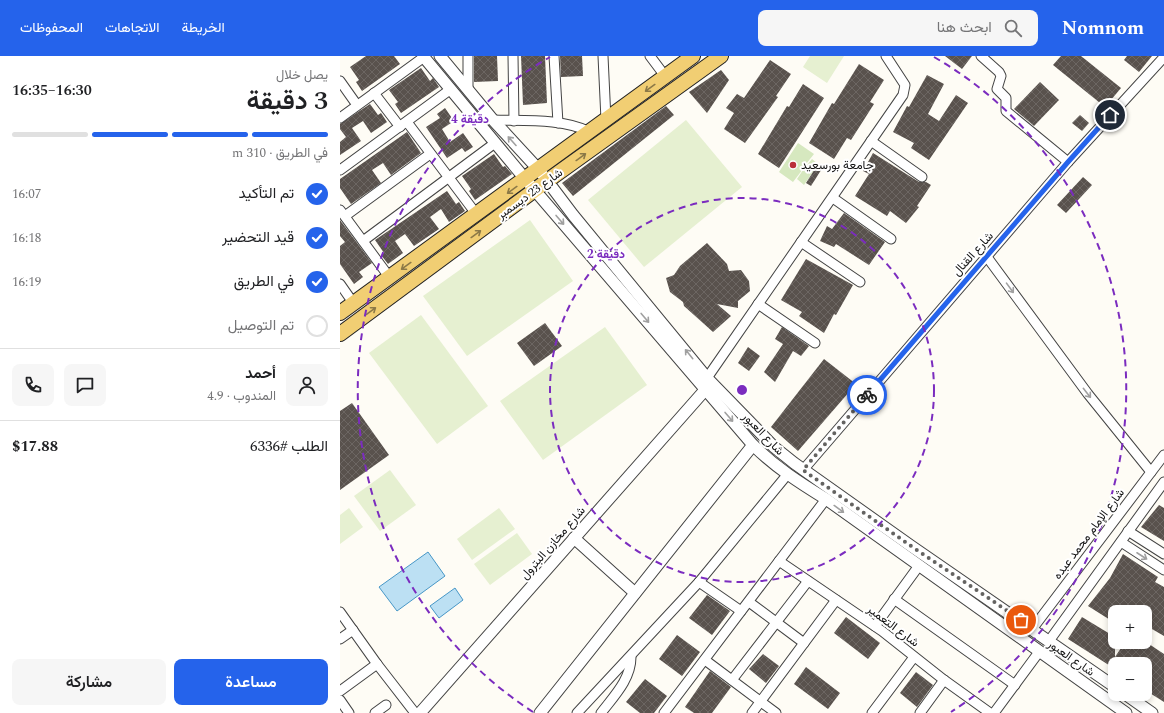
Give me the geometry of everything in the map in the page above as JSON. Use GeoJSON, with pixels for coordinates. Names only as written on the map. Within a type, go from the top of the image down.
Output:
{"type":"FeatureCollection","features":[{"type":"Feature","properties":{"kind":"main road","name":"شارع 23 ديسمبر"},"geometry":{"type":"LineString","coordinates":[[340,334],[543,175],[721,56]]}},
{"type":"Feature","properties":{"kind":"main road","name":"شارع 23 ديسمبر"},"geometry":{"type":"LineString","coordinates":[[543,175],[590,132],[691,57]]}},
{"type":"Feature","properties":{"kind":"main road","name":"شارع 23 ديسمبر"},"geometry":{"type":"LineString","coordinates":[[340,313],[477,215],[530,185]]}},
{"type":"Feature","properties":{"kind":"street","name":"شارع العبور"},"geometry":{"type":"LineString","coordinates":[[424,56],[530,185],[753,445],[787,475],[826,500],[918,567],[1124,712]]}},
{"type":"Feature","properties":{"kind":"street"},"geometry":{"type":"LineString","coordinates":[[340,118],[424,56]]}},
{"type":"Feature","properties":{"kind":"street","name":"شارع العبور"},"geometry":{"type":"LineString","coordinates":[[440,56],[493,120],[543,175],[707,378],[760,434],[803,470],[911,546],[1033,628],[1108,682]]}},
{"type":"Feature","properties":{"kind":"street"},"geometry":{"type":"LineString","coordinates":[[468,56],[468,90]]}},
{"type":"Feature","properties":{"kind":"street"},"geometry":{"type":"LineString","coordinates":[[513,56],[514,121]]}},
{"type":"Feature","properties":{"kind":"street"},"geometry":{"type":"LineString","coordinates":[[554,56],[558,123]]}},
{"type":"Feature","properties":{"kind":"street"},"geometry":{"type":"LineString","coordinates":[[603,56],[606,120]]}},
{"type":"Feature","properties":{"kind":"street"},"geometry":{"type":"LineString","coordinates":[[650,56],[665,76]]}},
{"type":"Feature","properties":{"kind":"street"},"geometry":{"type":"LineString","coordinates":[[707,378],[833,198],[905,90],[903,82],[886,56]]}},
{"type":"Feature","properties":{"kind":"street"},"geometry":{"type":"LineString","coordinates":[[981,56],[1001,76],[997,89],[1006,98],[1006,111],[1068,162]]}},
{"type":"Feature","properties":{"kind":"street"},"geometry":{"type":"LineString","coordinates":[[691,57],[691,62],[698,72]]}},
{"type":"Feature","properties":{"kind":"street","name":"شارع القنال"},"geometry":{"type":"LineString","coordinates":[[803,470],[1068,162],[1164,57]]}},
{"type":"Feature","properties":{"kind":"street"},"geometry":{"type":"LineString","coordinates":[[340,81],[357,105]]}},
{"type":"Feature","properties":{"kind":"street"},"geometry":{"type":"LineString","coordinates":[[340,170],[452,90]]}},
{"type":"Feature","properties":{"kind":"street"},"geometry":{"type":"LineString","coordinates":[[374,93],[430,154],[477,215]]}},
{"type":"Feature","properties":{"kind":"street"},"geometry":{"type":"LineString","coordinates":[[493,120],[558,123],[578,126],[590,132]]}},
{"type":"Feature","properties":{"kind":"street"},"geometry":{"type":"LineString","coordinates":[[871,140],[922,178]]}},
{"type":"Feature","properties":{"kind":"street"},"geometry":{"type":"LineString","coordinates":[[363,241],[495,143]]}},
{"type":"Feature","properties":{"kind":"street"},"geometry":{"type":"LineString","coordinates":[[390,278],[342,213],[430,154]]}},
{"type":"Feature","properties":{"kind":"street"},"geometry":{"type":"LineString","coordinates":[[833,198],[891,239]]}},
{"type":"Feature","properties":{"kind":"street"},"geometry":{"type":"LineString","coordinates":[[801,242],[860,282]]}},
{"type":"Feature","properties":{"kind":"street"},"geometry":{"type":"LineString","coordinates":[[987,257],[1084,388],[1151,472]]}},
{"type":"Feature","properties":{"kind":"street"},"geometry":{"type":"LineString","coordinates":[[340,284],[354,304]]}},
{"type":"Feature","properties":{"kind":"street"},"geometry":{"type":"LineString","coordinates":[[633,305],[643,298]]}},
{"type":"Feature","properties":{"kind":"street"},"geometry":{"type":"LineString","coordinates":[[758,304],[814,343]]}},
{"type":"Feature","properties":{"kind":"street","name":"شارع مخازن البترول"},"geometry":{"type":"LineString","coordinates":[[420,713],[705,390]]}},
{"type":"Feature","properties":{"kind":"street"},"geometry":{"type":"LineString","coordinates":[[540,713],[753,445]]}},
{"type":"Feature","properties":{"kind":"street","name":"شارع الإمام محمد عبده"},"geometry":{"type":"LineString","coordinates":[[1033,628],[1164,455]]}},
{"type":"Feature","properties":{"kind":"street"},"geometry":{"type":"LineString","coordinates":[[577,713],[631,657],[699,582],[787,475]]}},
{"type":"Feature","properties":{"kind":"street"},"geometry":{"type":"LineString","coordinates":[[1049,641],[1164,482]]}},
{"type":"Feature","properties":{"kind":"street"},"geometry":{"type":"LineString","coordinates":[[664,713],[826,500]]}},
{"type":"Feature","properties":{"kind":"street"},"geometry":{"type":"LineString","coordinates":[[1128,531],[1164,554]]}},
{"type":"Feature","properties":{"kind":"street"},"geometry":{"type":"LineString","coordinates":[[574,538],[635,593]]}},
{"type":"Feature","properties":{"kind":"street"},"geometry":{"type":"LineString","coordinates":[[1120,542],[1164,570]]}},
{"type":"Feature","properties":{"kind":"street"},"geometry":{"type":"LineString","coordinates":[[904,556],[910,551],[911,546]]}},
{"type":"Feature","properties":{"kind":"street","name":"شارع التعمير"},"geometry":{"type":"LineString","coordinates":[[779,561],[875,626],[944,680],[990,713]]}},
{"type":"Feature","properties":{"kind":"street"},"geometry":{"type":"LineString","coordinates":[[930,574],[931,567],[938,564]]}},
{"type":"Feature","properties":{"kind":"street"},"geometry":{"type":"LineString","coordinates":[[875,626],[918,567]]}},
{"type":"Feature","properties":{"kind":"street"},"geometry":{"type":"LineString","coordinates":[[732,680],[808,581]]}},
{"type":"Feature","properties":{"kind":"street"},"geometry":{"type":"LineString","coordinates":[[699,582],[741,611]]}},
{"type":"Feature","properties":{"kind":"street"},"geometry":{"type":"LineString","coordinates":[[894,599],[1015,684]]}},
{"type":"Feature","properties":{"kind":"street"},"geometry":{"type":"LineString","coordinates":[[752,713],[836,600]]}},
{"type":"Feature","properties":{"kind":"street"},"geometry":{"type":"LineString","coordinates":[[748,602],[804,642]]}},
{"type":"Feature","properties":{"kind":"street"},"geometry":{"type":"LineString","coordinates":[[340,612],[377,664],[415,713]]}},
{"type":"Feature","properties":{"kind":"street"},"geometry":{"type":"LineString","coordinates":[[340,639],[353,630]]}},
{"type":"Feature","properties":{"kind":"street"},"geometry":{"type":"LineString","coordinates":[[994,713],[1039,652]]}},
{"type":"Feature","properties":{"kind":"street"},"geometry":{"type":"LineString","coordinates":[[601,713],[625,680],[631,668],[631,657]]}},
{"type":"Feature","properties":{"kind":"street"},"geometry":{"type":"LineString","coordinates":[[872,713],[914,657]]}},
{"type":"Feature","properties":{"kind":"street"},"geometry":{"type":"LineString","coordinates":[[705,660],[776,713]]}},
{"type":"Feature","properties":{"kind":"street"},"geometry":{"type":"LineString","coordinates":[[340,691],[377,664]]}},
{"type":"Feature","properties":{"kind":"street"},"geometry":{"type":"LineString","coordinates":[[920,713],[944,680]]}},
{"type":"Feature","properties":{"kind":"street"},"geometry":{"type":"LineString","coordinates":[[340,700],[349,713]]}},
{"type":"Feature","properties":{"kind":"street"},"geometry":{"type":"LineString","coordinates":[[1124,712],[1129,707],[1128,701]]}},
{"type":"Feature","properties":{"kind":"street"},"geometry":{"type":"LineString","coordinates":[[1135,701],[1152,713]]}},
{"type":"Feature","properties":{"kind":"street"},"geometry":{"type":"LineString","coordinates":[[375,713],[386,705]]}},
{"type":"Feature","properties":{"kind":"green space"},"geometry":{"type":"Polygon","coordinates":[[[810,56],[844,56],[827,83],[803,67],[810,56]]]}},
{"type":"Feature","properties":{"kind":"green space"},"geometry":{"type":"Polygon","coordinates":[[[686,120],[742,187],[644,267],[588,200],[686,120]]]}},
{"type":"Feature","properties":{"kind":"green space"},"geometry":{"type":"Polygon","coordinates":[[[798,143],[814,154],[806,164],[804,164],[802,167],[803,169],[793,182],[779,172],[798,143]]]}},
{"type":"Feature","properties":{"kind":"green space"},"geometry":{"type":"Polygon","coordinates":[[[812,159],[818,164],[804,185],[797,179],[803,170],[808,167],[807,165],[812,159]]]}},
{"type":"Feature","properties":{"kind":"green space"},"geometry":{"type":"Polygon","coordinates":[[[530,220],[573,281],[467,356],[423,296],[530,220]]]}},
{"type":"Feature","properties":{"kind":"green space"},"geometry":{"type":"Polygon","coordinates":[[[421,315],[488,406],[437,444],[369,353],[421,315]]]}},
{"type":"Feature","properties":{"kind":"green space"},"geometry":{"type":"Polygon","coordinates":[[[605,327],[647,385],[543,460],[500,401],[605,327]]]}},
{"type":"Feature","properties":{"kind":"green space"},"geometry":{"type":"Polygon","coordinates":[[[390,470],[416,505],[380,531],[354,496],[390,470]]]}},
{"type":"Feature","properties":{"kind":"green space"},"geometry":{"type":"Polygon","coordinates":[[[349,508],[363,527],[340,544],[340,515],[349,508]]]}},
{"type":"Feature","properties":{"kind":"green space"},"geometry":{"type":"Polygon","coordinates":[[[499,508],[515,529],[472,560],[457,539],[499,508]]]}},
{"type":"Feature","properties":{"kind":"green space"},"geometry":{"type":"Polygon","coordinates":[[[517,533],[532,554],[490,585],[474,564],[517,533]]]}},
{"type":"Feature","properties":{"kind":"water"},"geometry":{"type":"Polygon","coordinates":[[[428,552],[445,576],[397,611],[379,587],[428,552]]]}},
{"type":"Feature","properties":{"kind":"water"},"geometry":{"type":"Polygon","coordinates":[[[455,588],[463,600],[439,618],[430,606],[455,588]]]}},
{"type":"Feature","properties":{"kind":"building"},"geometry":{"type":"Polygon","coordinates":[[[366,56],[394,56],[400,64],[362,91],[356,82],[359,80],[350,67],[366,56]]]}},
{"type":"Feature","properties":{"kind":"building"},"geometry":{"type":"Polygon","coordinates":[[[474,56],[497,56],[498,81],[474,82],[474,56]]]}},
{"type":"Feature","properties":{"kind":"building"},"geometry":{"type":"Polygon","coordinates":[[[521,56],[545,56],[547,103],[523,105],[521,56]]]}},
{"type":"Feature","properties":{"kind":"building"},"geometry":{"type":"Polygon","coordinates":[[[560,56],[582,56],[583,76],[561,77],[560,56]]]}},
{"type":"Feature","properties":{"kind":"building"},"geometry":{"type":"Polygon","coordinates":[[[945,56],[972,56],[962,69],[945,56]]]}},
{"type":"Feature","properties":{"kind":"building"},"geometry":{"type":"Polygon","coordinates":[[[1061,56],[1081,56],[1121,88],[1105,107],[1053,65],[1061,56]]]}},
{"type":"Feature","properties":{"kind":"building"},"geometry":{"type":"Polygon","coordinates":[[[1127,56],[1152,56],[1139,72],[1124,60],[1127,56]]]}},
{"type":"Feature","properties":{"kind":"building"},"geometry":{"type":"Polygon","coordinates":[[[770,60],[791,74],[776,96],[778,97],[745,143],[724,129],[734,113],[726,108],[737,94],[744,98],[770,60]]]}},
{"type":"Feature","properties":{"kind":"building"},"geometry":{"type":"Polygon","coordinates":[[[859,64],[884,80],[870,102],[874,104],[851,140],[847,138],[834,159],[809,143],[832,103],[834,104],[859,64]]]}},
{"type":"Feature","properties":{"kind":"building"},"geometry":{"type":"Polygon","coordinates":[[[421,68],[430,81],[433,78],[439,87],[401,113],[395,104],[398,102],[389,90],[421,68]]]}},
{"type":"Feature","properties":{"kind":"building"},"geometry":{"type":"Polygon","coordinates":[[[721,70],[729,80],[707,113],[689,92],[721,70]]]}},
{"type":"Feature","properties":{"kind":"building"},"geometry":{"type":"Polygon","coordinates":[[[927,75],[944,84],[928,114],[939,121],[956,95],[968,103],[929,160],[911,148],[914,143],[893,132],[907,106],[909,107],[927,75]]]}},
{"type":"Feature","properties":{"kind":"building"},"geometry":{"type":"Polygon","coordinates":[[[1040,82],[1059,100],[1034,126],[1014,109],[1040,82]]]}},
{"type":"Feature","properties":{"kind":"building"},"geometry":{"type":"Polygon","coordinates":[[[803,84],[824,98],[779,168],[758,154],[787,106],[789,107],[803,84]]]}},
{"type":"Feature","properties":{"kind":"building"},"geometry":{"type":"Polygon","coordinates":[[[370,104],[378,115],[381,113],[387,122],[371,133],[363,121],[352,128],[361,141],[340,155],[340,142],[346,137],[340,129],[340,124],[370,104]]]}},
{"type":"Feature","properties":{"kind":"building"},"geometry":{"type":"Polygon","coordinates":[[[666,106],[674,115],[573,196],[562,183],[666,106]]]}},
{"type":"Feature","properties":{"kind":"building"},"geometry":{"type":"Polygon","coordinates":[[[445,108],[454,121],[442,129],[450,142],[463,133],[473,147],[465,152],[462,148],[447,158],[426,127],[440,118],[437,114],[445,108]]]}},
{"type":"Feature","properties":{"kind":"building"},"geometry":{"type":"Polygon","coordinates":[[[1080,115],[1089,123],[1082,131],[1072,123],[1080,115]]]}},
{"type":"Feature","properties":{"kind":"building"},"geometry":{"type":"Polygon","coordinates":[[[407,132],[421,153],[391,175],[383,163],[372,170],[381,183],[351,204],[340,188],[340,179],[407,132]]]}},
{"type":"Feature","properties":{"kind":"building"},"geometry":{"type":"Polygon","coordinates":[[[873,153],[919,182],[926,182],[931,185],[917,206],[919,207],[906,223],[890,211],[887,216],[855,196],[869,174],[863,171],[873,153]]]}},
{"type":"Feature","properties":{"kind":"building"},"geometry":{"type":"Polygon","coordinates":[[[494,154],[503,167],[505,166],[512,174],[475,200],[469,191],[471,189],[462,176],[494,154]]]}},
{"type":"Feature","properties":{"kind":"building"},"geometry":{"type":"Polygon","coordinates":[[[818,164],[823,167],[811,186],[806,183],[818,164]]]}},
{"type":"Feature","properties":{"kind":"building"},"geometry":{"type":"Polygon","coordinates":[[[1083,177],[1092,185],[1066,213],[1057,205],[1083,177]]]}},
{"type":"Feature","properties":{"kind":"building"},"geometry":{"type":"Polygon","coordinates":[[[447,191],[456,204],[459,202],[465,211],[449,222],[441,209],[430,217],[439,229],[414,246],[405,234],[395,241],[403,253],[388,264],[381,255],[384,253],[375,240],[447,191]]]}},
{"type":"Feature","properties":{"kind":"building"},"geometry":{"type":"Polygon","coordinates":[[[844,213],[885,242],[869,265],[836,244],[834,247],[820,241],[827,226],[832,229],[844,213]]]}},
{"type":"Feature","properties":{"kind":"building"},"geometry":{"type":"Polygon","coordinates":[[[340,220],[372,263],[359,272],[363,277],[354,284],[340,264],[340,246],[345,242],[340,236],[340,220]]]}},
{"type":"Feature","properties":{"kind":"building"},"geometry":{"type":"Polygon","coordinates":[[[707,243],[727,264],[729,271],[741,270],[749,281],[750,291],[738,301],[738,308],[717,304],[731,316],[713,332],[684,306],[683,302],[670,292],[666,278],[674,275],[680,266],[707,243]]]}},
{"type":"Feature","properties":{"kind":"building"},"geometry":{"type":"Polygon","coordinates":[[[806,259],[853,285],[836,315],[834,314],[824,333],[799,316],[802,312],[781,300],[806,259]]]}},
{"type":"Feature","properties":{"kind":"building"},"geometry":{"type":"Polygon","coordinates":[[[545,323],[562,346],[534,366],[517,343],[545,323]]]}},
{"type":"Feature","properties":{"kind":"building"},"geometry":{"type":"Polygon","coordinates":[[[782,327],[809,346],[801,356],[793,351],[775,382],[764,372],[783,344],[775,339],[782,327]]]}},
{"type":"Feature","properties":{"kind":"building"},"geometry":{"type":"Polygon","coordinates":[[[748,347],[760,356],[749,371],[738,363],[748,347]]]}},
{"type":"Feature","properties":{"kind":"building"},"geometry":{"type":"Polygon","coordinates":[[[824,359],[856,384],[798,451],[771,427],[824,359]]]}},
{"type":"Feature","properties":{"kind":"building"},"geometry":{"type":"Polygon","coordinates":[[[352,403],[389,455],[340,490],[340,411],[352,403]]]}},
{"type":"Feature","properties":{"kind":"building"},"geometry":{"type":"Polygon","coordinates":[[[1159,505],[1164,508],[1164,541],[1141,527],[1159,505]]]}},
{"type":"Feature","properties":{"kind":"building"},"geometry":{"type":"Polygon","coordinates":[[[1123,554],[1158,577],[1155,582],[1164,587],[1164,636],[1152,629],[1152,605],[1108,605],[1108,619],[1088,606],[1110,578],[1123,554]]]}},
{"type":"Feature","properties":{"kind":"building"},"geometry":{"type":"Polygon","coordinates":[[[707,595],[730,611],[712,635],[689,618],[707,595]]]}},
{"type":"Feature","properties":{"kind":"building"},"geometry":{"type":"Polygon","coordinates":[[[846,617],[880,643],[868,659],[834,633],[846,617]]]}},
{"type":"Feature","properties":{"kind":"building"},"geometry":{"type":"Polygon","coordinates":[[[1082,617],[1108,633],[1108,649],[1115,649],[1115,657],[1108,657],[1108,665],[1068,639],[1082,617]]]}},
{"type":"Feature","properties":{"kind":"building"},"geometry":{"type":"Polygon","coordinates":[[[677,635],[700,652],[682,676],[659,659],[677,635]]]}},
{"type":"Feature","properties":{"kind":"building"},"geometry":{"type":"Polygon","coordinates":[[[1152,646],[1164,654],[1164,702],[1152,694],[1152,657],[1115,657],[1120,649],[1152,649],[1152,646]]]}},
{"type":"Feature","properties":{"kind":"building"},"geometry":{"type":"Polygon","coordinates":[[[763,654],[779,666],[766,683],[749,669],[763,654]]]}},
{"type":"Feature","properties":{"kind":"building"},"geometry":{"type":"Polygon","coordinates":[[[806,667],[840,693],[828,709],[794,684],[806,667]]]}},
{"type":"Feature","properties":{"kind":"building"},"geometry":{"type":"Polygon","coordinates":[[[710,671],[731,687],[712,713],[694,713],[685,707],[710,671]]]}},
{"type":"Feature","properties":{"kind":"building"},"geometry":{"type":"Polygon","coordinates":[[[916,672],[933,685],[917,707],[900,693],[916,672]]]}},
{"type":"Feature","properties":{"kind":"building"},"geometry":{"type":"Polygon","coordinates":[[[645,679],[667,696],[654,713],[640,713],[626,702],[645,679]]]}},
{"type":"Feature","properties":{"kind":"way so far"},"geometry":{"type":"LineString","coordinates":[[867,395],[803,470],[911,546],[1021,620]]}},
{"type":"Feature","properties":{"kind":"place","name":"جامعة بورسعيد"},"geometry":{"type":"Point","coordinates":[793,165]}},
{"type":"Feature","properties":{"kind":"route"},"geometry":{"type":"LineString","coordinates":[[867,395],[1110,115]]}}]}
